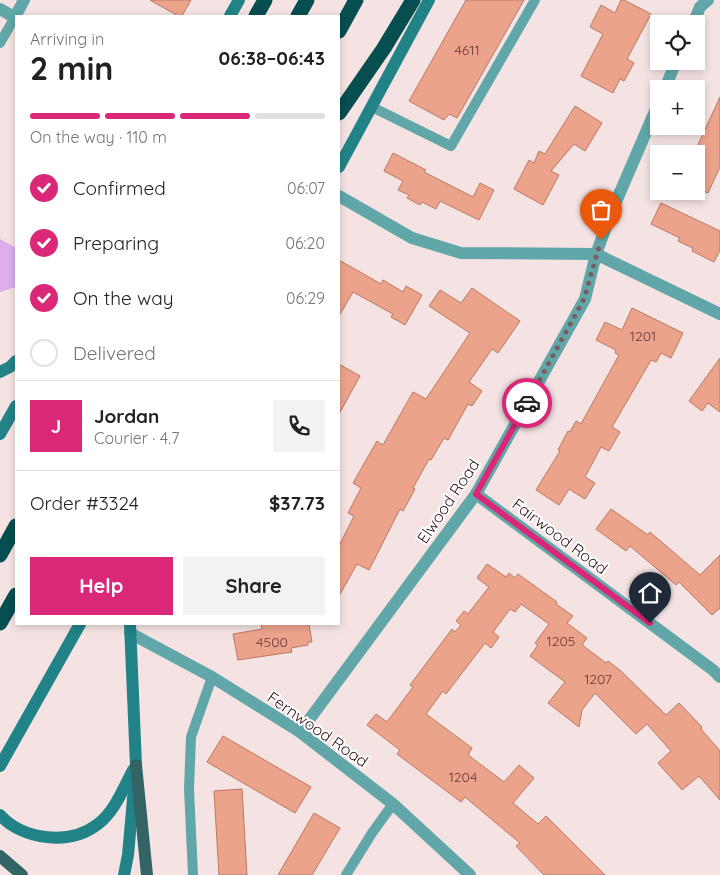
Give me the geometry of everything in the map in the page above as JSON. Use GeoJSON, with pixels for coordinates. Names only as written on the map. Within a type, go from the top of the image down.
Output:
{"type":"FeatureCollection","features":[{"type":"Feature","properties":{"kind":"highway"},"geometry":{"type":"LineString","coordinates":[[257,15],[265,0]]}},
{"type":"Feature","properties":{"kind":"highway"},"geometry":{"type":"LineString","coordinates":[[299,15],[307,0]]}},
{"type":"Feature","properties":{"kind":"highway"},"geometry":{"type":"LineString","coordinates":[[340,29],[356,0]]}},
{"type":"Feature","properties":{"kind":"highway"},"geometry":{"type":"LineString","coordinates":[[340,112],[384,48],[414,0]]}},
{"type":"Feature","properties":{"kind":"highway"},"geometry":{"type":"LineString","coordinates":[[0,555],[15,528]]}},
{"type":"Feature","properties":{"kind":"highway"},"geometry":{"type":"LineString","coordinates":[[0,623],[15,597]]}},
{"type":"Feature","properties":{"kind":"main road"},"geometry":{"type":"LineString","coordinates":[[231,15],[239,0]]}},
{"type":"Feature","properties":{"kind":"main road"},"geometry":{"type":"LineString","coordinates":[[340,165],[429,0]]}},
{"type":"Feature","properties":{"kind":"main road"},"geometry":{"type":"LineString","coordinates":[[0,372],[15,362]]}},
{"type":"Feature","properties":{"kind":"main road"},"geometry":{"type":"LineString","coordinates":[[0,434],[15,408]]}},
{"type":"Feature","properties":{"kind":"main road"},"geometry":{"type":"LineString","coordinates":[[0,766],[79,625]]}},
{"type":"Feature","properties":{"kind":"main road"},"geometry":{"type":"LineString","coordinates":[[130,628],[136,765],[147,875]]}},
{"type":"Feature","properties":{"kind":"main road"},"geometry":{"type":"LineString","coordinates":[[0,815],[7,822],[24,832],[42,837],[78,834],[97,825],[113,809],[136,765]]}},
{"type":"Feature","properties":{"kind":"main road"},"geometry":{"type":"LineString","coordinates":[[124,875],[136,765]]}},
{"type":"Feature","properties":{"kind":"main road"},"geometry":{"type":"LineString","coordinates":[[0,856],[22,875]]}},
{"type":"Feature","properties":{"kind":"street"},"geometry":{"type":"LineString","coordinates":[[16,15],[24,0]]}},
{"type":"Feature","properties":{"kind":"street"},"geometry":{"type":"LineString","coordinates":[[697,15],[700,7],[708,0]]}},
{"type":"Feature","properties":{"kind":"street"},"geometry":{"type":"LineString","coordinates":[[0,9],[15,18]]}},
{"type":"Feature","properties":{"kind":"street","name":"Elwood Road"},"geometry":{"type":"LineString","coordinates":[[300,732],[476,494],[584,299],[596,254],[612,211],[650,123]]}},
{"type":"Feature","properties":{"kind":"street"},"geometry":{"type":"LineString","coordinates":[[340,197],[412,238],[461,253],[596,254],[720,314]]}},
{"type":"Feature","properties":{"kind":"street","name":"Fairwood Road"},"geometry":{"type":"LineString","coordinates":[[476,494],[720,677]]}},
{"type":"Feature","properties":{"kind":"street","name":"Fernwood Road"},"geometry":{"type":"LineString","coordinates":[[130,628],[300,732],[393,804],[470,875]]}},
{"type":"Feature","properties":{"kind":"lane"},"geometry":{"type":"LineString","coordinates":[[372,107],[451,146],[535,0]]}},
{"type":"Feature","properties":{"kind":"lane"},"geometry":{"type":"LineString","coordinates":[[0,43],[15,18]]}},
{"type":"Feature","properties":{"kind":"lane"},"geometry":{"type":"LineString","coordinates":[[193,875],[190,789],[191,737],[212,677]]}},
{"type":"Feature","properties":{"kind":"lane"},"geometry":{"type":"LineString","coordinates":[[346,875],[372,833],[393,804]]}},
{"type":"Feature","properties":{"kind":"shaded area"},"geometry":{"type":"Polygon","coordinates":[[[0,239],[15,247],[15,287],[0,292],[0,239]]]}},
{"type":"Feature","properties":{"kind":"building"},"geometry":{"type":"Polygon","coordinates":[[[150,0],[191,0],[183,15],[176,15],[150,0]]]}},
{"type":"Feature","properties":{"kind":"building"},"geometry":{"type":"Polygon","coordinates":[[[466,0],[524,0],[457,118],[449,114],[444,120],[409,101],[466,0]]]}},
{"type":"Feature","properties":{"kind":"building"},"geometry":{"type":"Polygon","coordinates":[[[621,0],[624,0],[651,14],[627,59],[634,63],[624,81],[620,79],[613,93],[581,76],[603,34],[590,27],[601,5],[615,13],[621,0]]]}},
{"type":"Feature","properties":{"kind":"building"},"geometry":{"type":"Polygon","coordinates":[[[720,97],[720,167],[708,193],[705,192],[705,145],[698,145],[702,135],[705,135],[705,130],[720,97]]]}},
{"type":"Feature","properties":{"kind":"building"},"geometry":{"type":"Polygon","coordinates":[[[575,106],[602,123],[585,151],[574,144],[551,171],[559,175],[543,205],[514,189],[529,160],[534,163],[539,151],[545,154],[575,106]]]}},
{"type":"Feature","properties":{"kind":"building"},"geometry":{"type":"Polygon","coordinates":[[[393,153],[426,170],[424,172],[473,197],[480,183],[494,190],[479,220],[440,201],[436,209],[422,202],[420,205],[407,198],[409,195],[398,190],[403,181],[384,171],[393,153]]]}},
{"type":"Feature","properties":{"kind":"building"},"geometry":{"type":"Polygon","coordinates":[[[661,203],[720,231],[720,250],[714,262],[692,251],[693,248],[678,241],[680,238],[651,224],[661,203]]]}},
{"type":"Feature","properties":{"kind":"building"},"geometry":{"type":"Polygon","coordinates":[[[340,261],[381,284],[383,280],[403,292],[406,286],[422,295],[405,325],[391,317],[393,314],[353,292],[340,314],[340,261]]]}},
{"type":"Feature","properties":{"kind":"building"},"geometry":{"type":"Polygon","coordinates":[[[472,288],[520,321],[498,353],[492,349],[469,382],[482,391],[472,406],[468,404],[448,440],[444,438],[431,460],[429,459],[413,488],[415,489],[403,511],[400,509],[369,570],[357,564],[340,594],[340,544],[354,516],[348,513],[361,488],[353,483],[377,441],[383,445],[413,392],[426,399],[470,333],[429,306],[440,290],[461,303],[472,288]]]}},
{"type":"Feature","properties":{"kind":"building"},"geometry":{"type":"Polygon","coordinates":[[[632,308],[683,333],[671,358],[661,353],[656,362],[651,360],[612,427],[620,432],[609,451],[601,447],[585,477],[595,483],[585,499],[569,489],[559,505],[536,490],[560,451],[558,450],[568,431],[570,432],[576,421],[581,424],[619,355],[615,353],[616,350],[596,340],[605,322],[622,330],[632,308]]]}},
{"type":"Feature","properties":{"kind":"building"},"geometry":{"type":"Polygon","coordinates":[[[720,358],[720,412],[708,403],[702,411],[689,401],[720,358]]]}},
{"type":"Feature","properties":{"kind":"building"},"geometry":{"type":"Polygon","coordinates":[[[340,365],[360,376],[340,412],[340,365]]]}},
{"type":"Feature","properties":{"kind":"building"},"geometry":{"type":"Polygon","coordinates":[[[611,509],[648,535],[650,532],[700,575],[720,555],[720,608],[712,615],[679,582],[676,585],[630,546],[626,551],[596,529],[611,509]]]}},
{"type":"Feature","properties":{"kind":"building"},"geometry":{"type":"Polygon","coordinates":[[[487,564],[506,577],[509,573],[515,578],[518,574],[557,602],[556,604],[573,616],[567,623],[587,638],[582,645],[606,663],[608,661],[621,671],[666,715],[679,703],[702,727],[701,729],[720,751],[720,800],[699,776],[682,790],[658,763],[671,751],[647,724],[636,734],[595,693],[582,710],[579,727],[548,703],[565,682],[530,656],[538,645],[535,643],[549,624],[521,604],[515,612],[510,609],[493,632],[499,637],[491,648],[485,643],[446,694],[443,691],[426,714],[472,748],[468,755],[504,782],[519,765],[534,778],[513,803],[538,824],[546,816],[605,875],[544,875],[516,846],[520,843],[465,797],[461,802],[397,754],[400,750],[367,725],[376,714],[387,722],[413,687],[410,685],[452,629],[455,632],[461,625],[456,621],[464,611],[468,614],[489,587],[477,578],[487,564]]]}},
{"type":"Feature","properties":{"kind":"building"},"geometry":{"type":"Polygon","coordinates":[[[261,625],[309,625],[312,642],[308,642],[308,645],[291,648],[292,652],[238,660],[233,634],[262,629],[261,625]]]}},
{"type":"Feature","properties":{"kind":"building"},"geometry":{"type":"Polygon","coordinates":[[[223,736],[311,787],[295,813],[207,762],[223,736]]]}},
{"type":"Feature","properties":{"kind":"building"},"geometry":{"type":"Polygon","coordinates":[[[242,789],[247,875],[219,875],[214,791],[242,789]]]}},
{"type":"Feature","properties":{"kind":"building"},"geometry":{"type":"Polygon","coordinates":[[[314,813],[340,828],[312,875],[278,875],[314,813]]]}},
{"type":"Feature","properties":{"kind":"way so far"},"geometry":{"type":"LineString","coordinates":[[527,403],[584,299],[601,240]]}},
{"type":"Feature","properties":{"kind":"route"},"geometry":{"type":"LineString","coordinates":[[527,403],[476,494],[650,623]]}}]}
